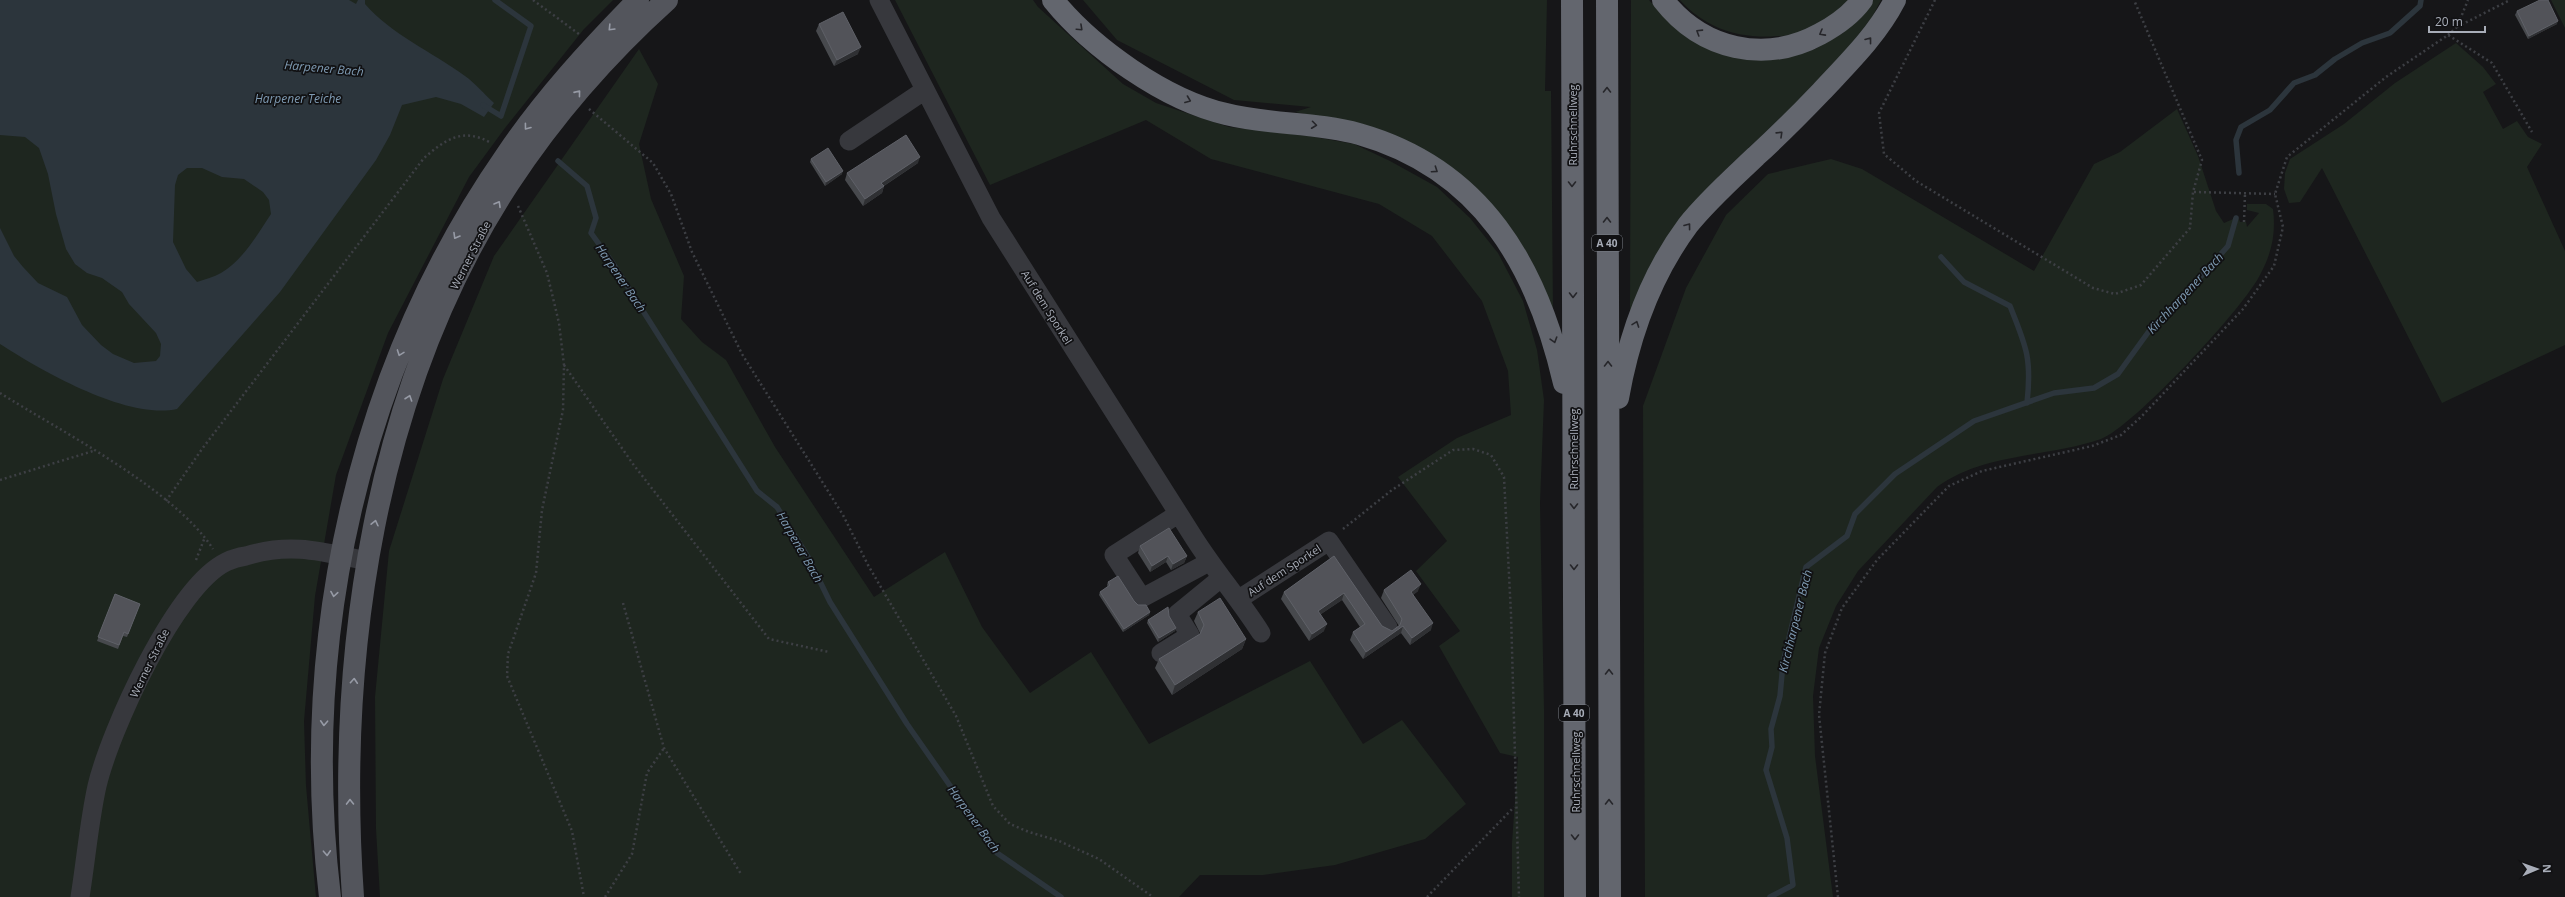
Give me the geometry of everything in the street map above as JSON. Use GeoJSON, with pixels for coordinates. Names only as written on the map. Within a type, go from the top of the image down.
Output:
{"type":"FeatureCollection","features":[{"type":"Feature","properties":{"kind":"highway"},"geometry":{"type":"LineString","coordinates":[[1053,0],[1097,44],[1130,69],[1176,95],[1226,114],[1329,128],[1359,134],[1402,150],[1454,183],[1490,215],[1513,247],[1546,314],[1564,385],[1572,441],[1574,484]]}},
{"type":"Feature","properties":{"kind":"highway","name":"Ruhrschnellweg"},"geometry":{"type":"LineString","coordinates":[[1572,0],[1575,897]]}},
{"type":"Feature","properties":{"kind":"highway","name":"A 40"},"geometry":{"type":"LineString","coordinates":[[1606,0],[1610,897]]}},
{"type":"Feature","properties":{"kind":"highway"},"geometry":{"type":"LineString","coordinates":[[1663,0],[1687,25],[1716,43],[1738,49],[1763,51],[1787,48],[1810,40],[1833,27],[1854,11],[1862,0]]}},
{"type":"Feature","properties":{"kind":"highway"},"geometry":{"type":"LineString","coordinates":[[1608,486],[1615,416],[1623,371],[1632,336],[1646,298],[1666,258],[1689,225],[1714,196],[1784,130],[1868,41],[1895,0]]}},
{"type":"Feature","properties":{"kind":"main road","name":"Werner Straße"},"geometry":{"type":"LineString","coordinates":[[330,897],[323,740],[328,639],[340,555],[369,441],[403,345],[454,240],[507,153],[570,73],[638,0]]}},
{"type":"Feature","properties":{"kind":"main road","name":"Werner Straße"},"geometry":{"type":"LineString","coordinates":[[353,897],[350,745],[358,626],[367,561],[390,458],[428,342],[462,267],[509,184],[575,96],[639,25],[667,0]]}},
{"type":"Feature","properties":{"kind":"street","name":"Auf dem Sporkel"},"geometry":{"type":"LineString","coordinates":[[879,0],[991,218],[1209,562],[1239,599],[1261,633]]}},
{"type":"Feature","properties":{"kind":"street"},"geometry":{"type":"LineString","coordinates":[[849,140],[924,90]]}},
{"type":"Feature","properties":{"kind":"street"},"geometry":{"type":"LineString","coordinates":[[1178,514],[1114,554],[1142,598],[1209,562]]}},
{"type":"Feature","properties":{"kind":"street","name":"Auf dem Sporkel"},"geometry":{"type":"LineString","coordinates":[[1239,599],[1329,541]]}},
{"type":"Feature","properties":{"kind":"street"},"geometry":{"type":"LineString","coordinates":[[1329,541],[1388,627]]}},
{"type":"Feature","properties":{"kind":"street","name":"Werner Straße"},"geometry":{"type":"LineString","coordinates":[[80,897],[97,786],[135,690],[170,619],[200,580],[226,562],[270,548],[303,548],[367,561]]}},
{"type":"Feature","properties":{"kind":"street"},"geometry":{"type":"LineString","coordinates":[[1161,653],[1190,635],[1177,614],[1221,578]]}},
{"type":"Feature","properties":{"kind":"path"},"geometry":{"type":"LineString","coordinates":[[533,0],[582,37]]}},
{"type":"Feature","properties":{"kind":"path"},"geometry":{"type":"LineString","coordinates":[[1936,0],[1880,113],[1884,154],[1916,181],[2062,271],[2093,288],[2115,294],[2141,285],[2190,228],[2193,192],[2202,160],[2134,0]]}},
{"type":"Feature","properties":{"kind":"path"},"geometry":{"type":"LineString","coordinates":[[2456,27],[2468,0]]}},
{"type":"Feature","properties":{"kind":"path"},"geometry":{"type":"LineString","coordinates":[[1838,897],[1819,715],[1825,653],[1842,608],[1877,560],[1949,486],[1982,471],[2092,446],[2121,435],[2142,416],[2243,309],[2274,266],[2283,227],[2275,194],[2287,157],[2386,77],[2456,27],[2510,0]]}},
{"type":"Feature","properties":{"kind":"path"},"geometry":{"type":"LineString","coordinates":[[2448,34],[2492,63],[2532,132]]}},
{"type":"Feature","properties":{"kind":"path"},"geometry":{"type":"LineString","coordinates":[[575,96],[653,163],[671,194],[692,252],[742,354],[844,515],[868,565],[956,716],[993,806],[1010,824],[1029,832],[1059,841],[1099,859],[1153,897]]}},
{"type":"Feature","properties":{"kind":"path"},"geometry":{"type":"LineString","coordinates":[[166,500],[202,449],[424,158],[436,147],[456,136],[478,135],[507,153]]}},
{"type":"Feature","properties":{"kind":"path"},"geometry":{"type":"LineString","coordinates":[[2193,192],[2275,194]]}},
{"type":"Feature","properties":{"kind":"path"},"geometry":{"type":"LineString","coordinates":[[2244,222],[2245,194]]}},
{"type":"Feature","properties":{"kind":"path"},"geometry":{"type":"LineString","coordinates":[[516,199],[547,273],[559,323],[564,365],[563,410],[542,510],[536,573],[508,654],[507,676],[572,831],[584,897]]}},
{"type":"Feature","properties":{"kind":"path"},"geometry":{"type":"LineString","coordinates":[[564,365],[633,464],[769,639],[829,652]]}},
{"type":"Feature","properties":{"kind":"path"},"geometry":{"type":"LineString","coordinates":[[0,393],[93,451],[166,500],[206,537],[226,562]]}},
{"type":"Feature","properties":{"kind":"path"},"geometry":{"type":"LineString","coordinates":[[1329,541],[1392,490],[1453,450],[1473,449],[1491,455],[1504,477],[1511,614],[1515,806],[1519,897]]}},
{"type":"Feature","properties":{"kind":"path"},"geometry":{"type":"LineString","coordinates":[[0,480],[93,451]]}},
{"type":"Feature","properties":{"kind":"path"},"geometry":{"type":"LineString","coordinates":[[623,603],[664,748],[741,874]]}},
{"type":"Feature","properties":{"kind":"path"},"geometry":{"type":"LineString","coordinates":[[605,897],[632,854],[647,773],[664,748]]}},
{"type":"Feature","properties":{"kind":"path"},"geometry":{"type":"LineString","coordinates":[[1427,897],[1515,806]]}},
{"type":"Feature","properties":{"kind":"shaded area"},"geometry":{"type":"Polygon","coordinates":[[[0,0],[613,0],[584,29],[505,128],[469,177],[388,333],[336,475],[315,596],[304,721],[306,786],[316,897],[0,897],[0,0]]]}},
{"type":"Feature","properties":{"kind":"shaded area"},"geometry":{"type":"Polygon","coordinates":[[[895,0],[1033,0],[1038,7],[1123,84],[1156,103],[1229,127],[1309,136],[1354,144],[1390,161],[1437,187],[1470,218],[1498,253],[1523,301],[1537,350],[1544,400],[1540,503],[1544,709],[1544,897],[1512,897],[1512,843],[1518,757],[1500,753],[1439,646],[1460,631],[1416,571],[1447,541],[1398,477],[1457,438],[1511,415],[1508,371],[1482,301],[1432,236],[1379,204],[1211,159],[1146,120],[990,185],[895,0]]]}},
{"type":"Feature","properties":{"kind":"shaded area"},"geometry":{"type":"Polygon","coordinates":[[[1083,0],[1547,0],[1545,91],[1551,91],[1553,311],[1529,256],[1503,218],[1361,125],[1295,112],[1311,107],[1234,100],[1117,40],[1083,0]]]}},
{"type":"Feature","properties":{"kind":"shaded area"},"geometry":{"type":"Polygon","coordinates":[[[1631,0],[1649,0],[1668,21],[1724,54],[1743,59],[1771,60],[1815,49],[1843,33],[1871,0],[1881,0],[1872,17],[1849,47],[1790,109],[1719,176],[1630,315],[1631,0]]]}},
{"type":"Feature","properties":{"kind":"shaded area"},"geometry":{"type":"Polygon","coordinates":[[[1680,0],[1848,0],[1824,22],[1807,31],[1792,35],[1763,37],[1737,34],[1712,25],[1690,10],[1680,0]]]}},
{"type":"Feature","properties":{"kind":"shaded area"},"geometry":{"type":"Polygon","coordinates":[[[2551,0],[2565,0],[2565,28],[2551,0]]]}},
{"type":"Feature","properties":{"kind":"shaded area"},"geometry":{"type":"Polygon","coordinates":[[[2456,43],[2483,67],[2496,84],[2483,92],[2503,129],[2517,121],[2528,137],[2542,144],[2527,167],[2565,251],[2565,345],[2442,403],[2322,168],[2300,202],[2289,203],[2284,189],[2285,173],[2290,159],[2344,124],[2395,83],[2456,43]]]}},
{"type":"Feature","properties":{"kind":"shaded area"},"geometry":{"type":"Polygon","coordinates":[[[639,49],[658,84],[639,144],[651,199],[684,276],[681,319],[702,342],[726,360],[775,447],[874,597],[945,552],[982,627],[1030,693],[1091,652],[1149,744],[1310,661],[1363,744],[1402,720],[1466,804],[1425,839],[1335,865],[1263,875],[1200,875],[1179,897],[380,897],[376,829],[375,697],[389,551],[443,379],[494,256],[639,49]]]}},
{"type":"Feature","properties":{"kind":"shaded area"},"geometry":{"type":"Polygon","coordinates":[[[2177,109],[2198,156],[2216,211],[2224,223],[2238,217],[2240,222],[2246,222],[2247,227],[2259,213],[2247,210],[2247,204],[2266,204],[2273,209],[2274,226],[2268,258],[2251,289],[2212,337],[2187,364],[2162,390],[2116,430],[2101,439],[2059,450],[1995,461],[1975,467],[1956,476],[1937,487],[1858,571],[1836,606],[1819,648],[1813,696],[1815,756],[1833,897],[1645,897],[1643,406],[1686,288],[1726,215],[1768,174],[1831,159],[1862,169],[2034,271],[2094,164],[2120,152],[2177,109]]]}},
{"type":"Feature","properties":{"kind":"water","name":"Harpener Teiche"},"geometry":{"type":"Polygon","coordinates":[[[0,0],[349,0],[356,4],[358,0],[365,0],[365,4],[387,25],[465,76],[494,103],[484,117],[461,104],[436,97],[402,105],[390,135],[376,160],[280,292],[177,409],[157,410],[134,407],[110,400],[61,379],[0,344],[0,228],[14,256],[23,267],[38,283],[67,297],[82,325],[101,345],[113,354],[134,363],[156,361],[160,356],[161,344],[156,333],[129,304],[122,292],[102,278],[87,273],[75,264],[66,249],[56,214],[48,174],[39,148],[25,137],[0,135],[0,0]],[[187,168],[178,175],[175,185],[173,242],[186,269],[197,282],[212,277],[229,268],[243,254],[271,214],[269,200],[263,192],[244,179],[222,177],[202,168],[187,168]]]}},
{"type":"Feature","properties":{"kind":"building"},"geometry":{"type":"Polygon","coordinates":[[[2540,0],[2548,0],[2558,21],[2529,36],[2517,11],[2540,0]]]}},
{"type":"Feature","properties":{"kind":"building"},"geometry":{"type":"Polygon","coordinates":[[[843,12],[861,47],[837,60],[819,24],[843,12]]]}},
{"type":"Feature","properties":{"kind":"building"},"geometry":{"type":"Polygon","coordinates":[[[906,135],[920,157],[881,183],[884,186],[865,199],[847,173],[906,135]]]}},
{"type":"Feature","properties":{"kind":"building"},"geometry":{"type":"Polygon","coordinates":[[[828,148],[843,171],[826,182],[811,159],[828,148]]]}},
{"type":"Feature","properties":{"kind":"building"},"geometry":{"type":"Polygon","coordinates":[[[1169,528],[1187,556],[1173,564],[1168,556],[1152,566],[1140,546],[1169,528]]]}},
{"type":"Feature","properties":{"kind":"building"},"geometry":{"type":"Polygon","coordinates":[[[1334,556],[1382,626],[1392,631],[1400,625],[1402,619],[1384,590],[1411,570],[1421,584],[1411,592],[1433,623],[1412,638],[1403,626],[1366,652],[1353,632],[1365,624],[1344,593],[1318,611],[1327,624],[1312,634],[1284,592],[1334,556]]]}},
{"type":"Feature","properties":{"kind":"building"},"geometry":{"type":"Polygon","coordinates":[[[1118,576],[1134,601],[1138,605],[1146,605],[1150,612],[1124,629],[1100,592],[1110,585],[1108,582],[1118,576]]]}},
{"type":"Feature","properties":{"kind":"building"},"geometry":{"type":"Polygon","coordinates":[[[115,594],[140,604],[128,634],[124,632],[119,645],[98,637],[115,594]]]}},
{"type":"Feature","properties":{"kind":"building"},"geometry":{"type":"Polygon","coordinates":[[[1220,598],[1246,639],[1175,685],[1159,659],[1200,634],[1204,625],[1198,612],[1220,598]]]}},
{"type":"Feature","properties":{"kind":"building"},"geometry":{"type":"Polygon","coordinates":[[[1168,607],[1169,616],[1176,628],[1159,638],[1148,620],[1168,607]]]}},
{"type":"Feature","properties":{"kind":"waterway","name":"Harpener Bach"},"geometry":{"type":"LineString","coordinates":[[483,105],[501,116],[531,26],[495,0]]}},
{"type":"Feature","properties":{"kind":"waterway","name":"Kirchharpener Bach"},"geometry":{"type":"LineString","coordinates":[[2239,173],[2236,140],[2241,127],[2270,110],[2294,83],[2315,75],[2335,59],[2362,43],[2390,33],[2420,6],[2421,0]]}},
{"type":"Feature","properties":{"kind":"waterway","name":"Harpener Bach"},"geometry":{"type":"LineString","coordinates":[[558,161],[587,186],[596,218],[591,233],[612,262],[757,491],[777,507],[808,557],[830,602],[907,724],[997,853],[1061,897]]}},
{"type":"Feature","properties":{"kind":"waterway","name":"Kirchharpener Bach"},"geometry":{"type":"LineString","coordinates":[[1770,897],[1793,885],[1787,838],[1766,770],[1772,747],[1771,729],[1780,696],[1783,663],[1806,567],[1847,536],[1855,514],[1895,474],[1974,421],[2054,393],[2094,388],[2118,374],[2152,327],[2179,301],[2228,246],[2236,218]]}},
{"type":"Feature","properties":{"kind":"waterway"},"geometry":{"type":"LineString","coordinates":[[1941,257],[1964,282],[2010,306],[2024,342],[2028,363],[2029,374],[2027,403]]}}]}
